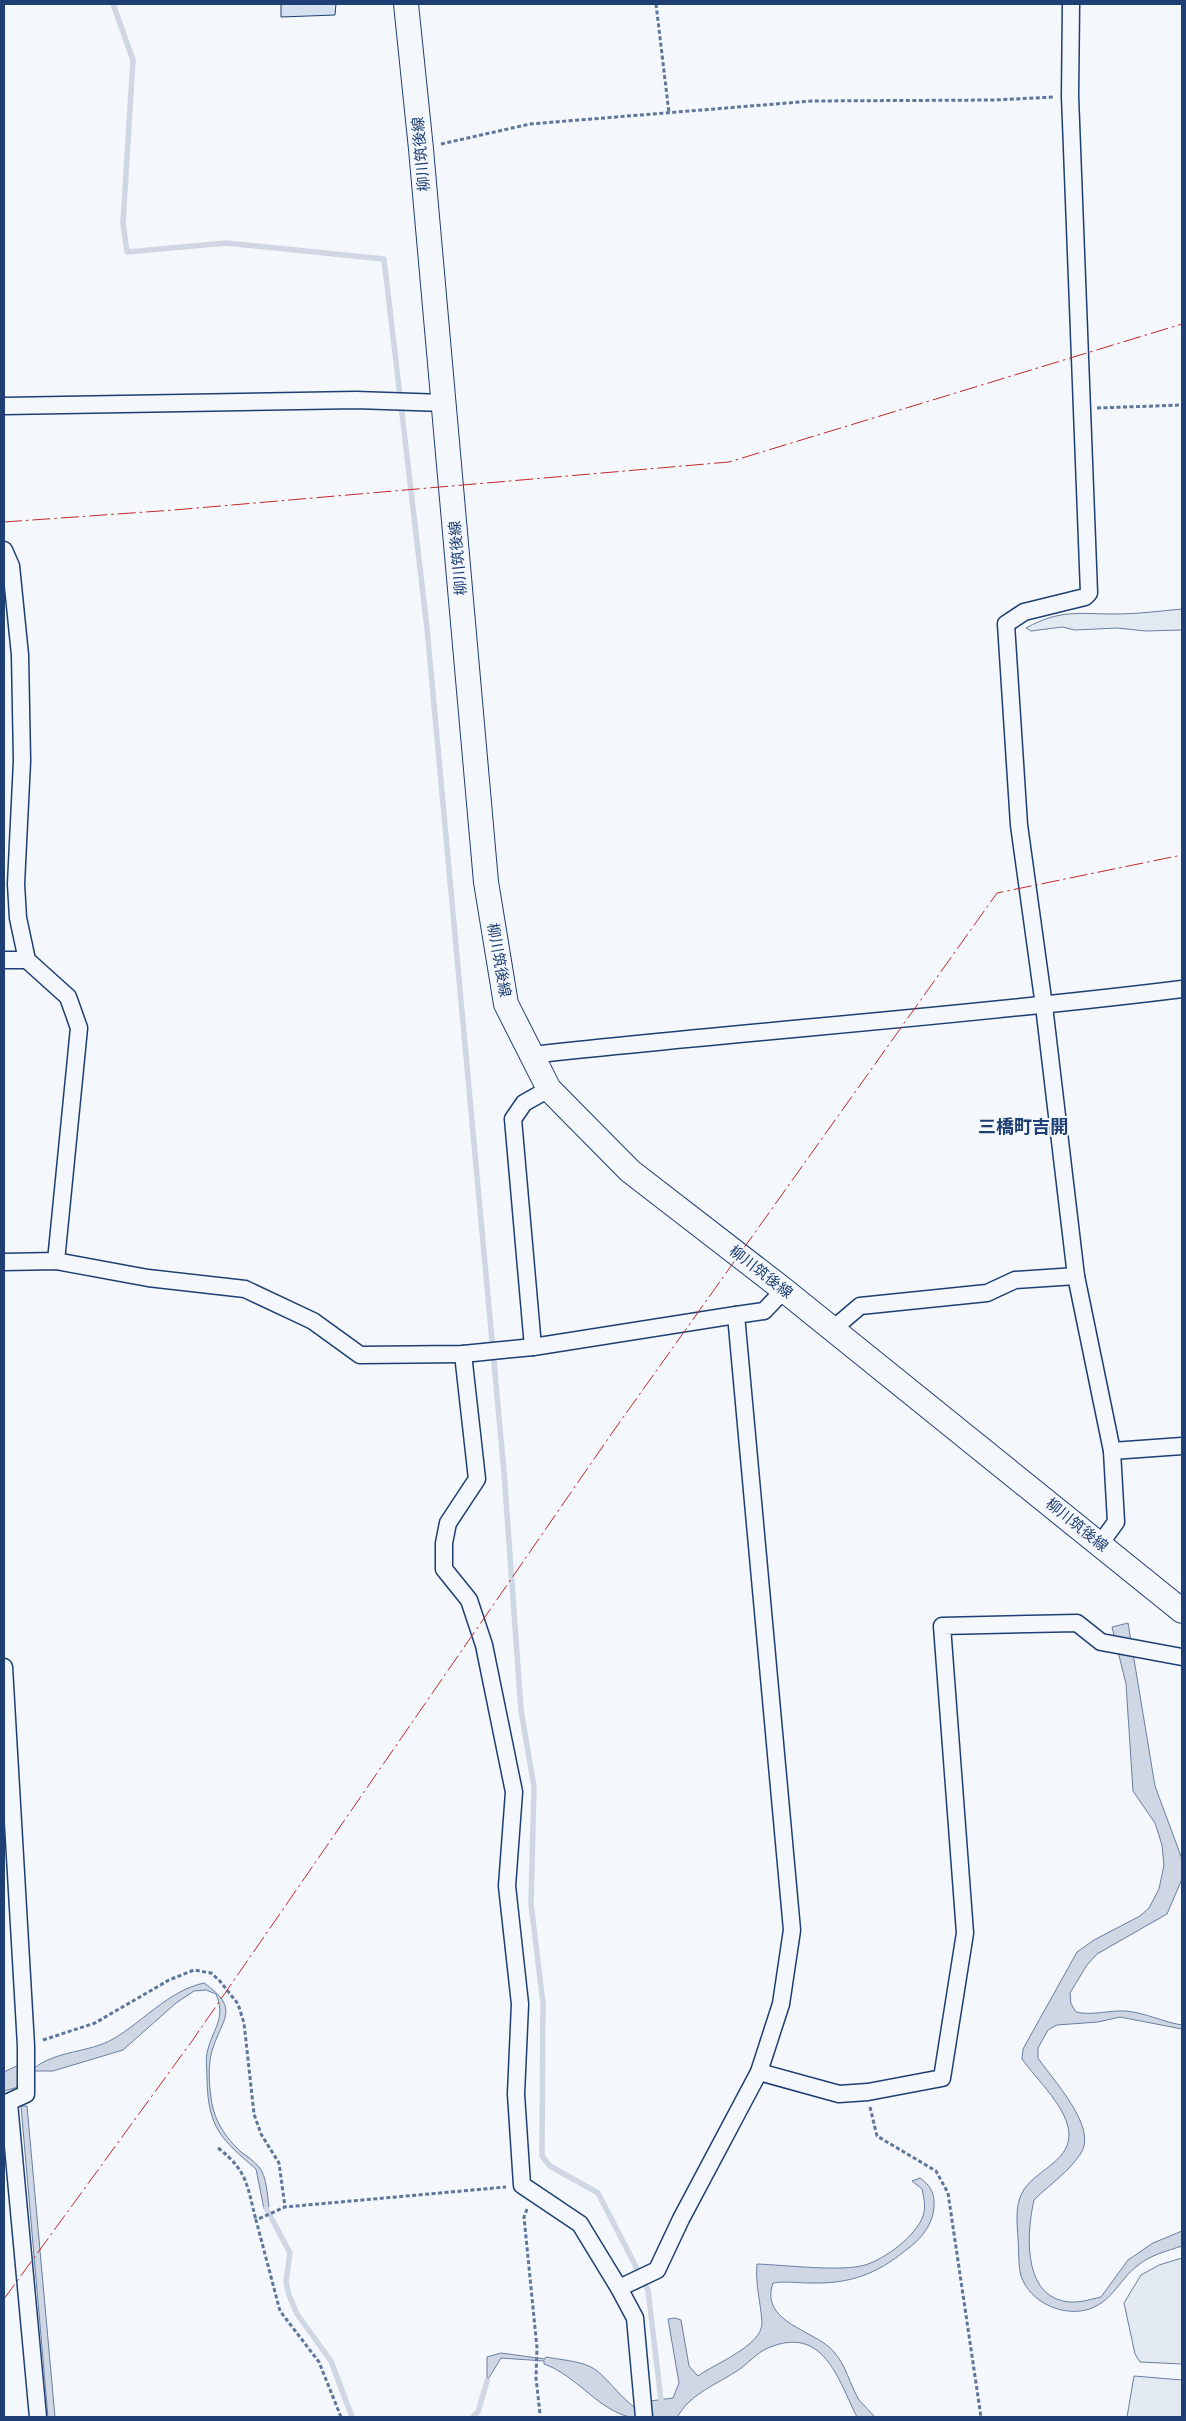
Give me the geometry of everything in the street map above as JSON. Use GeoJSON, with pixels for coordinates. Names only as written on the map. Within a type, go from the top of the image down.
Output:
{"type":"FeatureCollection","features":[{"type":"Feature","properties":{"kind":"main road","name":"柳川筑後線"},"geometry":{"type":"LineString","coordinates":[[406,4],[421,149],[486,882],[506,1004],[549,1089],[630,1171],[833,1329],[1180,1610]]}},
{"type":"Feature","properties":{"kind":"street"},"geometry":{"type":"LineString","coordinates":[[1070,4],[1070,96],[1089,593],[1085,597],[1024,612],[1006,624],[1019,826],[1044,1006],[1076,1276],[1112,1451],[1116,1522],[1100,1544]]}},
{"type":"Feature","properties":{"kind":"street"},"geometry":{"type":"LineString","coordinates":[[4,406],[356,400],[444,403]]}},
{"type":"Feature","properties":{"kind":"street"},"geometry":{"type":"LineString","coordinates":[[4,550],[11,566],[13,601],[20,655],[22,761],[16,884],[18,918],[27,960],[68,997],[79,1028],[56,1261]]}},
{"type":"Feature","properties":{"kind":"street"},"geometry":{"type":"LineString","coordinates":[[4,960],[27,960]]}},
{"type":"Feature","properties":{"kind":"street"},"geometry":{"type":"LineString","coordinates":[[531,1054],[704,1036],[1044,1006],[1182,988]]}},
{"type":"Feature","properties":{"kind":"street"},"geometry":{"type":"LineString","coordinates":[[533,1347],[512,1119],[524,1103],[549,1089]]}},
{"type":"Feature","properties":{"kind":"street"},"geometry":{"type":"LineString","coordinates":[[4,1262],[56,1261],[148,1278],[245,1289],[313,1321],[360,1355],[463,1354],[533,1347],[764,1311],[784,1290]]}},
{"type":"Feature","properties":{"kind":"street"},"geometry":{"type":"LineString","coordinates":[[833,1329],[860,1306],[987,1293],[1015,1280],[1076,1276]]}},
{"type":"Feature","properties":{"kind":"street"},"geometry":{"type":"LineString","coordinates":[[619,2288],[657,2270],[681,2219],[759,2072],[782,2004],[792,1930],[736,1315]]}},
{"type":"Feature","properties":{"kind":"street"},"geometry":{"type":"LineString","coordinates":[[463,1354],[477,1478],[448,1522],[444,1543],[444,1570],[469,1600],[484,1645],[514,1792],[507,1886],[520,2004],[516,2094],[527,2188],[580,2224],[635,2318],[644,2417]]}},
{"type":"Feature","properties":{"kind":"street"},"geometry":{"type":"LineString","coordinates":[[1112,1451],[1182,1446]]}},
{"type":"Feature","properties":{"kind":"street"},"geometry":{"type":"LineString","coordinates":[[759,2072],[839,2094],[868,2092],[942,2078],[965,1933],[942,1626],[1077,1623],[1101,1642],[1182,1657]]}},
{"type":"Feature","properties":{"kind":"street"},"geometry":{"type":"LineString","coordinates":[[4,1667],[26,2046],[26,2094],[6,2104],[38,2417]]}},
{"type":"Feature","properties":{"kind":"path"},"geometry":{"type":"LineString","coordinates":[[656,4],[668,113]]}},
{"type":"Feature","properties":{"kind":"path"},"geometry":{"type":"LineString","coordinates":[[421,149],[530,124],[812,102],[994,100],[1070,96]]}},
{"type":"Feature","properties":{"kind":"path"},"geometry":{"type":"LineString","coordinates":[[1082,408],[1182,405]]}},
{"type":"Feature","properties":{"kind":"path"},"geometry":{"type":"LineString","coordinates":[[26,2046],[95,2022],[169,1980],[194,1970],[211,1973],[220,1980],[238,2004],[244,2023],[254,2114],[261,2134],[279,2164],[285,2207]]}},
{"type":"Feature","properties":{"kind":"path"},"geometry":{"type":"LineString","coordinates":[[868,2092],[876,2136],[936,2171],[948,2193],[981,2417]]}},
{"type":"Feature","properties":{"kind":"path"},"geometry":{"type":"LineString","coordinates":[[218,2148],[235,2162],[244,2176],[280,2311],[319,2362],[341,2417]]}},
{"type":"Feature","properties":{"kind":"path"},"geometry":{"type":"LineString","coordinates":[[256,2220],[285,2207],[527,2188],[524,2217],[537,2348],[536,2378],[540,2414]]}},
{"type":"Feature","properties":{"kind":"shaded area"},"geometry":{"type":"Polygon","coordinates":[[[1182,609],[1182,630],[1146,631],[1117,628],[1075,630],[1062,627],[1031,631],[1026,628],[1060,615],[1080,613],[1124,614],[1182,609]]]}},
{"type":"Feature","properties":{"kind":"shaded area"},"geometry":{"type":"Polygon","coordinates":[[[1128,1623],[1155,1786],[1182,1859],[1182,1879],[1167,1914],[1097,1954],[1087,1965],[1070,1993],[1071,2004],[1076,2012],[1133,2012],[1182,2025],[1182,2029],[1120,2017],[1098,2022],[1057,2025],[1048,2030],[1038,2048],[1038,2058],[1079,2117],[1085,2142],[1081,2153],[1071,2166],[1034,2200],[1030,2227],[1030,2258],[1040,2286],[1050,2295],[1063,2301],[1077,2302],[1101,2297],[1128,2260],[1153,2243],[1182,2231],[1182,2246],[1142,2262],[1130,2272],[1109,2297],[1095,2307],[1086,2310],[1067,2311],[1057,2309],[1039,2300],[1025,2285],[1020,2272],[1017,2209],[1020,2198],[1027,2185],[1063,2153],[1069,2136],[1068,2126],[1058,2105],[1022,2059],[1023,2049],[1077,1952],[1094,1940],[1140,1916],[1149,1908],[1159,1889],[1164,1865],[1162,1845],[1155,1823],[1133,1791],[1126,1684],[1112,1627],[1128,1623]]]}},
{"type":"Feature","properties":{"kind":"shaded area"},"geometry":{"type":"Polygon","coordinates":[[[204,1983],[215,1992],[222,2000],[226,2014],[212,2051],[210,2062],[209,2080],[214,2113],[225,2134],[262,2171],[269,2207],[264,2209],[256,2169],[225,2140],[210,2110],[206,2060],[220,2010],[216,1994],[206,1990],[194,1991],[176,2003],[123,2050],[53,2071],[34,2071],[33,2069],[52,2058],[104,2044],[124,2032],[168,1999],[191,1987],[204,1983]]]}},
{"type":"Feature","properties":{"kind":"shaded area"},"geometry":{"type":"Polygon","coordinates":[[[21,2064],[22,2086],[4,2091],[4,2072],[21,2064]]]}},
{"type":"Feature","properties":{"kind":"shaded area"},"geometry":{"type":"Polygon","coordinates":[[[21,2106],[27,2106],[55,2417],[48,2417],[21,2106]]]}},
{"type":"Feature","properties":{"kind":"shaded area"},"geometry":{"type":"Polygon","coordinates":[[[920,2178],[931,2189],[934,2198],[933,2214],[919,2239],[895,2258],[862,2276],[838,2282],[773,2283],[771,2297],[774,2308],[781,2317],[826,2344],[834,2352],[842,2363],[859,2400],[875,2417],[857,2417],[843,2387],[826,2360],[816,2350],[803,2343],[787,2343],[764,2350],[737,2371],[694,2398],[677,2417],[641,2418],[618,2413],[597,2400],[556,2369],[544,2364],[544,2361],[501,2358],[487,2381],[487,2357],[501,2353],[545,2359],[546,2357],[591,2367],[640,2411],[650,2401],[673,2398],[679,2383],[668,2319],[675,2318],[681,2320],[689,2366],[698,2376],[746,2347],[760,2331],[762,2323],[757,2264],[842,2268],[865,2265],[882,2258],[907,2239],[923,2216],[925,2206],[922,2189],[912,2181],[920,2178]]]}},
{"type":"Feature","properties":{"kind":"shaded area"},"geometry":{"type":"Polygon","coordinates":[[[1182,2258],[1182,2364],[1140,2362],[1135,2354],[1124,2303],[1141,2275],[1159,2265],[1182,2258]]]}},
{"type":"Feature","properties":{"kind":"shaded area"},"geometry":{"type":"Polygon","coordinates":[[[1134,2376],[1182,2380],[1182,2417],[1127,2417],[1134,2376]]]}},
{"type":"Feature","properties":{"kind":"building"},"geometry":{"type":"Polygon","coordinates":[[[281,4],[336,4],[335,15],[281,17],[281,4]]]}},
{"type":"Feature","properties":{"kind":"waterway"},"geometry":{"type":"LineString","coordinates":[[113,4],[133,60],[123,223],[127,252],[226,243],[384,259],[427,628],[504,1472],[521,1710],[534,1787],[531,1904],[543,2003],[542,2156],[550,2166],[598,2193],[648,2290],[663,2417]]}},
{"type":"Feature","properties":{"kind":"waterway"},"geometry":{"type":"LineString","coordinates":[[266,2208],[290,2253],[286,2282],[289,2295],[297,2314],[331,2361],[352,2417]]}},
{"type":"Feature","properties":{"kind":"waterway"},"geometry":{"type":"LineString","coordinates":[[473,2417],[478,2412],[487,2381]]}},
{"type":"Feature","properties":{"kind":"power"},"geometry":{"type":"LineString","coordinates":[[4,522],[174,510],[729,462],[1182,324]]}},
{"type":"Feature","properties":{"kind":"power"},"geometry":{"type":"LineString","coordinates":[[4,2299],[192,2041],[612,1433],[997,893],[1182,855]]}},
{"type":"Feature","properties":{"kind":"district","name":"三橋町吉開"},"geometry":{"type":"Point","coordinates":[1023,1127]}}]}
